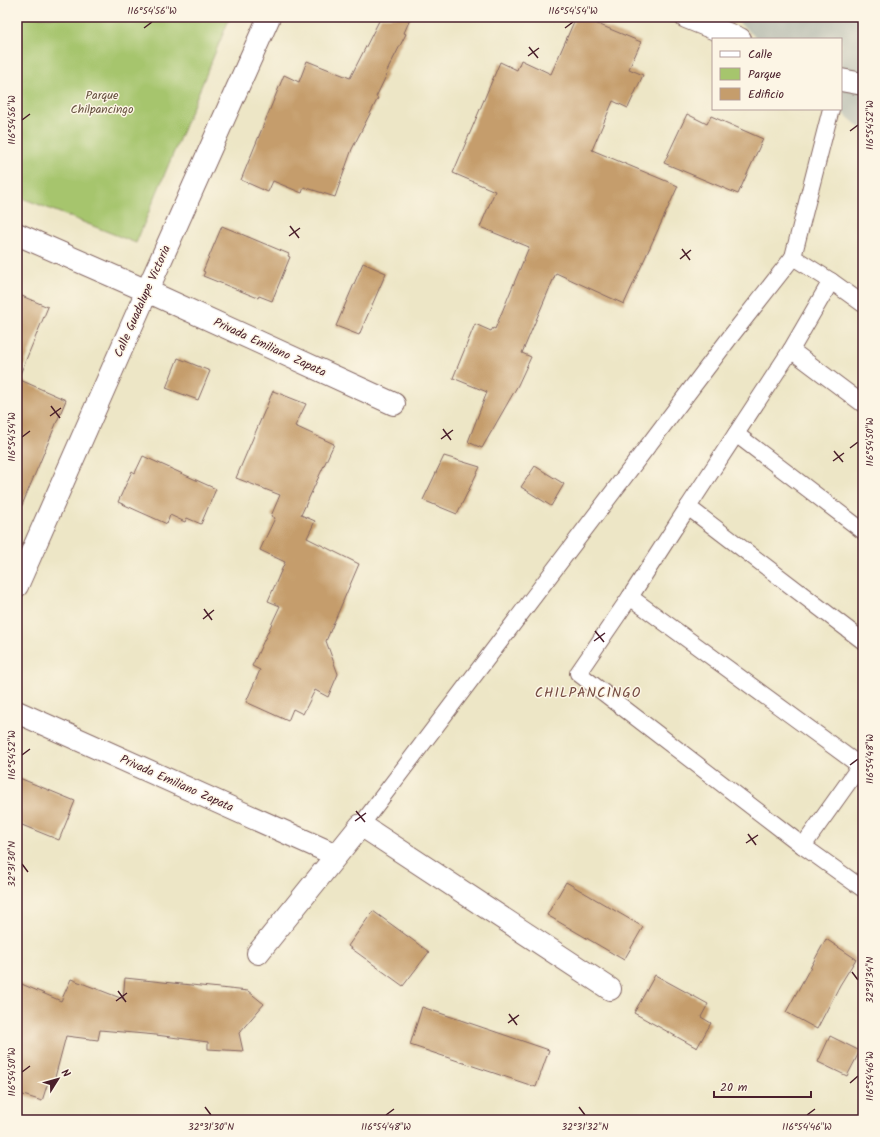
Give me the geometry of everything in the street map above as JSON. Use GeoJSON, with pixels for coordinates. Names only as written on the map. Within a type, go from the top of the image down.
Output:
{"type":"FeatureCollection","features":[{"type":"Feature","properties":{"kind":"street","name":"Calle Guadalupe Victoria"},"geometry":{"type":"LineString","coordinates":[[17,586],[270,17]]}},
{"type":"Feature","properties":{"kind":"street"},"geometry":{"type":"LineString","coordinates":[[686,17],[738,38]]}},
{"type":"Feature","properties":{"kind":"street"},"geometry":{"type":"LineString","coordinates":[[842,80],[863,84]]}},
{"type":"Feature","properties":{"kind":"street","name":"Privada Emiliano Zapata"},"geometry":{"type":"LineString","coordinates":[[17,234],[147,291],[394,404]]}},
{"type":"Feature","properties":{"kind":"street","name":"Privada Emiliano Zapata"},"geometry":{"type":"LineString","coordinates":[[17,712],[336,855]]}},
{"type":"Feature","properties":{"kind":"street"},"geometry":{"type":"LineString","coordinates":[[258,953],[361,825],[610,989]]}},
{"type":"Feature","properties":{"kind":"lane"},"geometry":{"type":"LineString","coordinates":[[361,825],[721,348],[793,258],[830,110]]}},
{"type":"Feature","properties":{"kind":"lane"},"geometry":{"type":"LineString","coordinates":[[793,258],[831,281],[863,304]]}},
{"type":"Feature","properties":{"kind":"lane"},"geometry":{"type":"LineString","coordinates":[[831,281],[791,350],[630,597],[578,673],[803,846],[863,889]]}},
{"type":"Feature","properties":{"kind":"lane"},"geometry":{"type":"LineString","coordinates":[[791,350],[863,404]]}},
{"type":"Feature","properties":{"kind":"lane"},"geometry":{"type":"LineString","coordinates":[[736,434],[863,531]]}},
{"type":"Feature","properties":{"kind":"lane"},"geometry":{"type":"LineString","coordinates":[[688,507],[863,641]]}},
{"type":"Feature","properties":{"kind":"lane"},"geometry":{"type":"LineString","coordinates":[[630,597],[861,767],[803,846]]}},
{"type":"Feature","properties":{"kind":"shaded area"},"geometry":{"type":"Polygon","coordinates":[[[732,17],[863,17],[863,130],[839,110],[842,110],[842,38],[757,38],[732,17]]]}},
{"type":"Feature","properties":{"kind":"green space","name":"Parque Chilpancingo"},"geometry":{"type":"Polygon","coordinates":[[[17,17],[230,17],[136,243],[17,196],[17,17]]]}},
{"type":"Feature","properties":{"kind":"building"},"geometry":{"type":"Polygon","coordinates":[[[381,17],[411,17],[404,33],[406,34],[386,73],[387,74],[376,97],[378,98],[352,149],[335,197],[304,187],[302,193],[273,181],[268,192],[241,180],[284,75],[299,82],[307,61],[350,78],[381,17]]]}},
{"type":"Feature","properties":{"kind":"building"},"geometry":{"type":"Polygon","coordinates":[[[576,17],[581,17],[641,42],[629,69],[643,75],[628,108],[613,101],[592,150],[678,186],[624,304],[556,273],[522,353],[531,357],[518,385],[482,448],[468,442],[487,392],[453,378],[475,324],[491,331],[493,328],[495,329],[529,247],[480,227],[495,191],[453,173],[500,62],[517,70],[521,60],[551,74],[576,17]]]}},
{"type":"Feature","properties":{"kind":"building"},"geometry":{"type":"Polygon","coordinates":[[[687,114],[707,124],[711,116],[763,139],[738,194],[664,163],[687,114]]]}},
{"type":"Feature","properties":{"kind":"building"},"geometry":{"type":"Polygon","coordinates":[[[222,226],[289,254],[288,256],[290,257],[272,301],[259,296],[258,298],[203,276],[205,272],[203,271],[222,226]]]}},
{"type":"Feature","properties":{"kind":"building"},"geometry":{"type":"Polygon","coordinates":[[[363,263],[386,273],[359,335],[336,326],[363,263]]]}},
{"type":"Feature","properties":{"kind":"building"},"geometry":{"type":"Polygon","coordinates":[[[17,294],[48,307],[18,379],[66,400],[17,517],[17,294]]]}},
{"type":"Feature","properties":{"kind":"building"},"geometry":{"type":"Polygon","coordinates":[[[178,358],[210,371],[198,400],[166,388],[178,358]]]}},
{"type":"Feature","properties":{"kind":"building"},"geometry":{"type":"Polygon","coordinates":[[[273,391],[306,404],[295,426],[334,444],[301,515],[315,521],[307,538],[359,564],[326,641],[338,674],[328,697],[315,690],[303,714],[293,709],[288,721],[246,702],[260,670],[252,666],[280,606],[268,601],[285,562],[260,550],[275,518],[271,516],[280,495],[236,478],[273,391]]]}},
{"type":"Feature","properties":{"kind":"building"},"geometry":{"type":"Polygon","coordinates":[[[143,456],[216,489],[201,524],[187,518],[185,522],[170,515],[167,524],[118,502],[132,471],[135,473],[143,456]]]}},
{"type":"Feature","properties":{"kind":"building"},"geometry":{"type":"Polygon","coordinates":[[[444,456],[480,467],[457,514],[423,500],[444,456]]]}},
{"type":"Feature","properties":{"kind":"building"},"geometry":{"type":"Polygon","coordinates":[[[535,466],[564,484],[551,506],[521,487],[535,466]]]}},
{"type":"Feature","properties":{"kind":"building"},"geometry":{"type":"Polygon","coordinates":[[[17,777],[75,801],[59,840],[17,823],[17,777]]]}},
{"type":"Feature","properties":{"kind":"building"},"geometry":{"type":"Polygon","coordinates":[[[566,882],[643,927],[624,960],[547,915],[566,882]]]}},
{"type":"Feature","properties":{"kind":"building"},"geometry":{"type":"Polygon","coordinates":[[[373,911],[429,952],[403,986],[348,946],[373,911]]]}},
{"type":"Feature","properties":{"kind":"building"},"geometry":{"type":"Polygon","coordinates":[[[826,939],[856,959],[840,985],[817,1029],[786,1012],[826,939]]]}},
{"type":"Feature","properties":{"kind":"building"},"geometry":{"type":"Polygon","coordinates":[[[655,975],[708,1004],[701,1017],[711,1023],[697,1048],[634,1013],[655,975]]]}},
{"type":"Feature","properties":{"kind":"building"},"geometry":{"type":"Polygon","coordinates":[[[125,978],[248,991],[264,1004],[239,1033],[243,1051],[208,1049],[208,1042],[156,1035],[100,1030],[98,1040],[66,1036],[54,1081],[49,1079],[42,1101],[17,1093],[17,982],[61,1001],[71,979],[123,999],[125,978]]]}},
{"type":"Feature","properties":{"kind":"building"},"geometry":{"type":"Polygon","coordinates":[[[422,1007],[549,1050],[536,1087],[410,1045],[422,1007]]]}},
{"type":"Feature","properties":{"kind":"building"},"geometry":{"type":"Polygon","coordinates":[[[830,1036],[860,1051],[847,1076],[818,1062],[830,1036]]]}},
{"type":"Feature","properties":{"kind":"district","name":"CHILPANCINGO"},"geometry":{"type":"Point","coordinates":[588,692]}}]}
